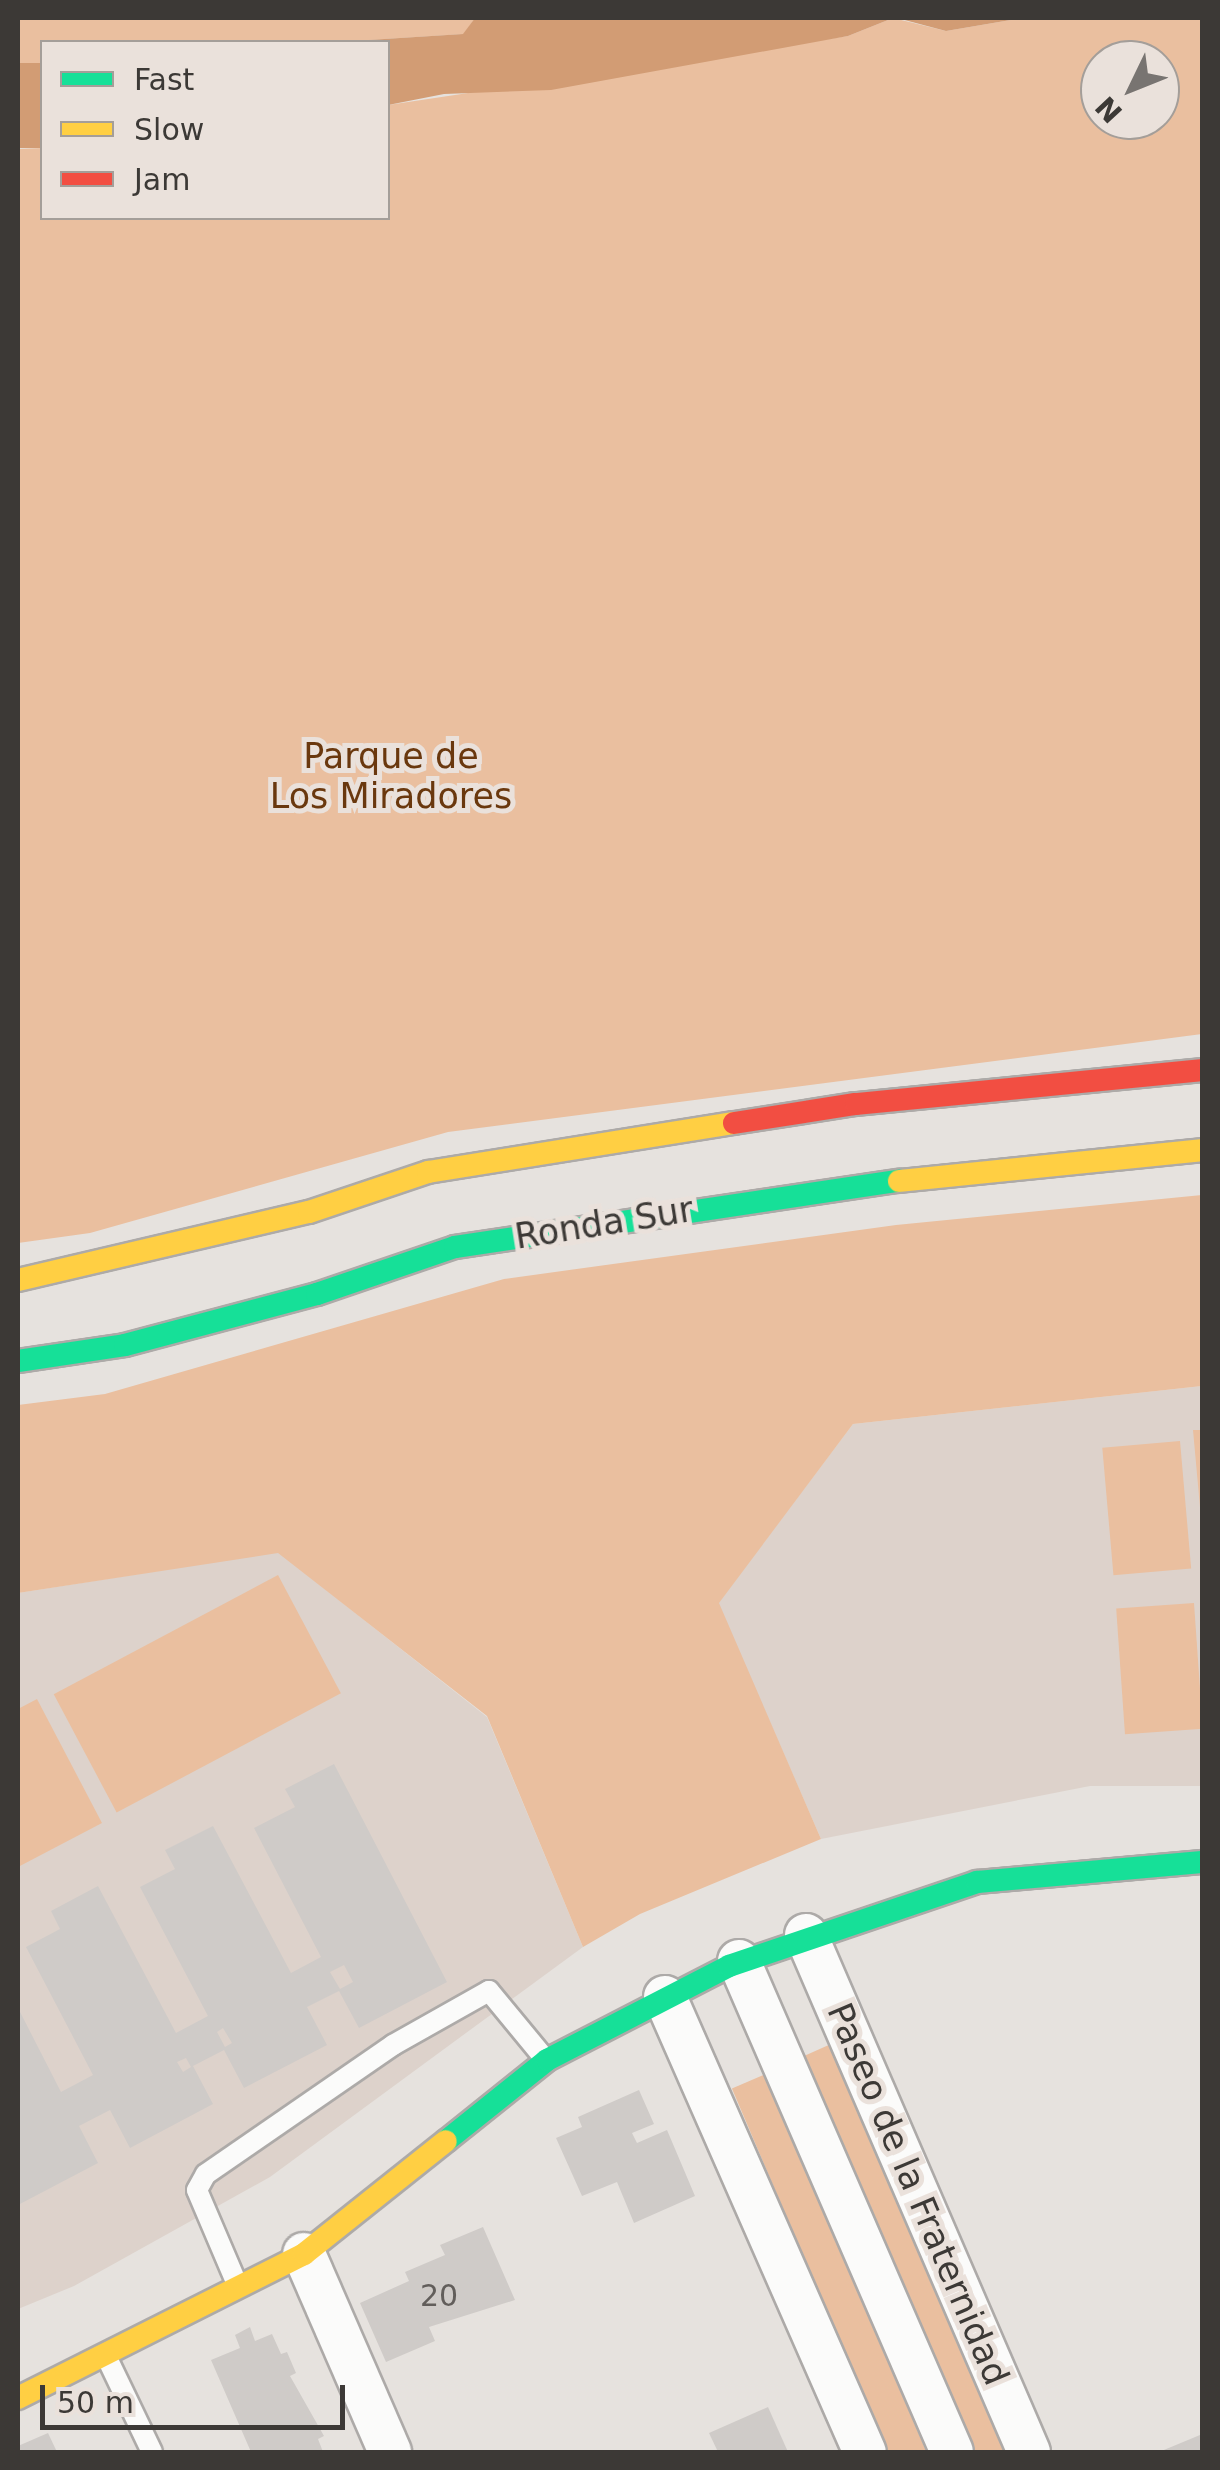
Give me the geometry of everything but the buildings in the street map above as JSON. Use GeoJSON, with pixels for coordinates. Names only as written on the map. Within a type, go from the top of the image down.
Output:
{"type":"FeatureCollection","features":[{"type":"Feature","properties":{"kind":"main road"},"geometry":{"type":"LineString","coordinates":[[18,1280],[104,1265],[309,1212],[428,1172],[856,1104],[1202,1070]]}},
{"type":"Feature","properties":{"kind":"main road","name":"Ronda Sur"},"geometry":{"type":"LineString","coordinates":[[18,1362],[125,1345],[318,1294],[454,1247],[878,1183],[1202,1150]]}},
{"type":"Feature","properties":{"kind":"main road"},"geometry":{"type":"LineString","coordinates":[[18,2398],[241,2292],[304,2254],[546,2060],[739,1961],[806,1935],[977,1882],[1105,1866],[1202,1862]]}},
{"type":"Feature","properties":{"kind":"street","name":"Paseo de la Fraternidad"},"geometry":{"type":"LineString","coordinates":[[806,1935],[1029,2452]]}},
{"type":"Feature","properties":{"kind":"street","name":"Paseo de la Fraternidad"},"geometry":{"type":"LineString","coordinates":[[739,1961],[952,2452]]}},
{"type":"Feature","properties":{"kind":"street"},"geometry":{"type":"LineString","coordinates":[[666,1998],[865,2452]]}},
{"type":"Feature","properties":{"kind":"street"},"geometry":{"type":"LineString","coordinates":[[304,2254],[390,2452]]}},
{"type":"Feature","properties":{"kind":"lane"},"geometry":{"type":"LineString","coordinates":[[241,2292],[204,2216],[197,2190],[206,2174],[393,2044],[488,1991],[546,2060]]}},
{"type":"Feature","properties":{"kind":"lane"},"geometry":{"type":"LineString","coordinates":[[107,2358],[152,2452]]}},
{"type":"Feature","properties":{"kind":"shaded area"},"geometry":{"type":"Polygon","coordinates":[[[475,18],[893,18],[848,36],[551,90],[444,94],[390,105],[390,40],[368,40],[463,34],[475,18]]]}},
{"type":"Feature","properties":{"kind":"shaded area"},"geometry":{"type":"Polygon","coordinates":[[[897,18],[1023,18],[946,31],[897,18]]]}},
{"type":"Feature","properties":{"kind":"shaded area"},"geometry":{"type":"Polygon","coordinates":[[[18,63],[40,63],[40,148],[18,148],[18,63]]]}},
{"type":"Feature","properties":{"kind":"shaded area"},"geometry":{"type":"Polygon","coordinates":[[[1202,1386],[1202,1786],[1090,1786],[821,1839],[718,1603],[853,1424],[1202,1386]]]}},
{"type":"Feature","properties":{"kind":"shaded area"},"geometry":{"type":"Polygon","coordinates":[[[278,1552],[487,1717],[583,1947],[270,2177],[74,2286],[18,2309],[18,1593],[278,1552]]]}},
{"type":"Feature","properties":{"kind":"green space"},"geometry":{"type":"Polygon","coordinates":[[[18,18],[475,18],[464,34],[369,40],[40,40],[40,63],[18,65],[18,18]]]}},
{"type":"Feature","properties":{"kind":"green space","name":"Parque de Los Miradores"},"geometry":{"type":"Polygon","coordinates":[[[893,18],[946,31],[1023,18],[1202,18],[1202,1034],[448,1132],[90,1233],[18,1243],[18,149],[40,148],[40,220],[390,220],[390,105],[848,36],[893,18]]]}},
{"type":"Feature","properties":{"kind":"green space"},"geometry":{"type":"Polygon","coordinates":[[[1202,1195],[1202,1386],[853,1424],[719,1603],[821,1839],[640,1914],[583,1947],[487,1716],[278,1553],[18,1593],[18,1405],[105,1394],[504,1279],[896,1225],[1202,1195]]]}},
{"type":"Feature","properties":{"kind":"green space"},"geometry":{"type":"Polygon","coordinates":[[[1193,1430],[1202,1430],[1202,1529],[1193,1430]]]}},
{"type":"Feature","properties":{"kind":"green space"},"geometry":{"type":"Polygon","coordinates":[[[1180,1441],[1191,1569],[1113,1575],[1102,1448],[1180,1441]]]}},
{"type":"Feature","properties":{"kind":"green space"},"geometry":{"type":"Polygon","coordinates":[[[278,1575],[341,1693],[117,1813],[54,1694],[278,1575]]]}},
{"type":"Feature","properties":{"kind":"green space"},"geometry":{"type":"Polygon","coordinates":[[[1194,1603],[1202,1729],[1125,1734],[1116,1608],[1194,1603]]]}},
{"type":"Feature","properties":{"kind":"green space"},"geometry":{"type":"Polygon","coordinates":[[[37,1699],[102,1823],[18,1867],[18,1709],[37,1699]]]}},
{"type":"Feature","properties":{"kind":"green space"},"geometry":{"type":"Polygon","coordinates":[[[831,2044],[1012,2451],[969,2452],[794,2060],[831,2044]]]}},
{"type":"Feature","properties":{"kind":"green space"},"geometry":{"type":"Polygon","coordinates":[[[766,2074],[926,2452],[886,2452],[732,2088],[766,2074]]]}},
{"type":"Feature","properties":{"kind":"traffic: fast"},"geometry":{"type":"LineString","coordinates":[[18,1361],[125,1345],[317,1294],[455,1247],[899,1181]]}},
{"type":"Feature","properties":{"kind":"traffic: fast"},"geometry":{"type":"LineString","coordinates":[[446,2141],[547,2060],[729,1966],[977,1882],[1202,1862]]}},
{"type":"Feature","properties":{"kind":"traffic: slow"},"geometry":{"type":"LineString","coordinates":[[18,1280],[309,1212],[428,1172],[734,1123]]}},
{"type":"Feature","properties":{"kind":"traffic: slow"},"geometry":{"type":"LineString","coordinates":[[899,1181],[1202,1150]]}},
{"type":"Feature","properties":{"kind":"traffic: slow"},"geometry":{"type":"LineString","coordinates":[[18,2398],[304,2254],[446,2141]]}},
{"type":"Feature","properties":{"kind":"traffic: jam"},"geometry":{"type":"LineString","coordinates":[[734,1123],[856,1104],[1202,1070]]}}]}
